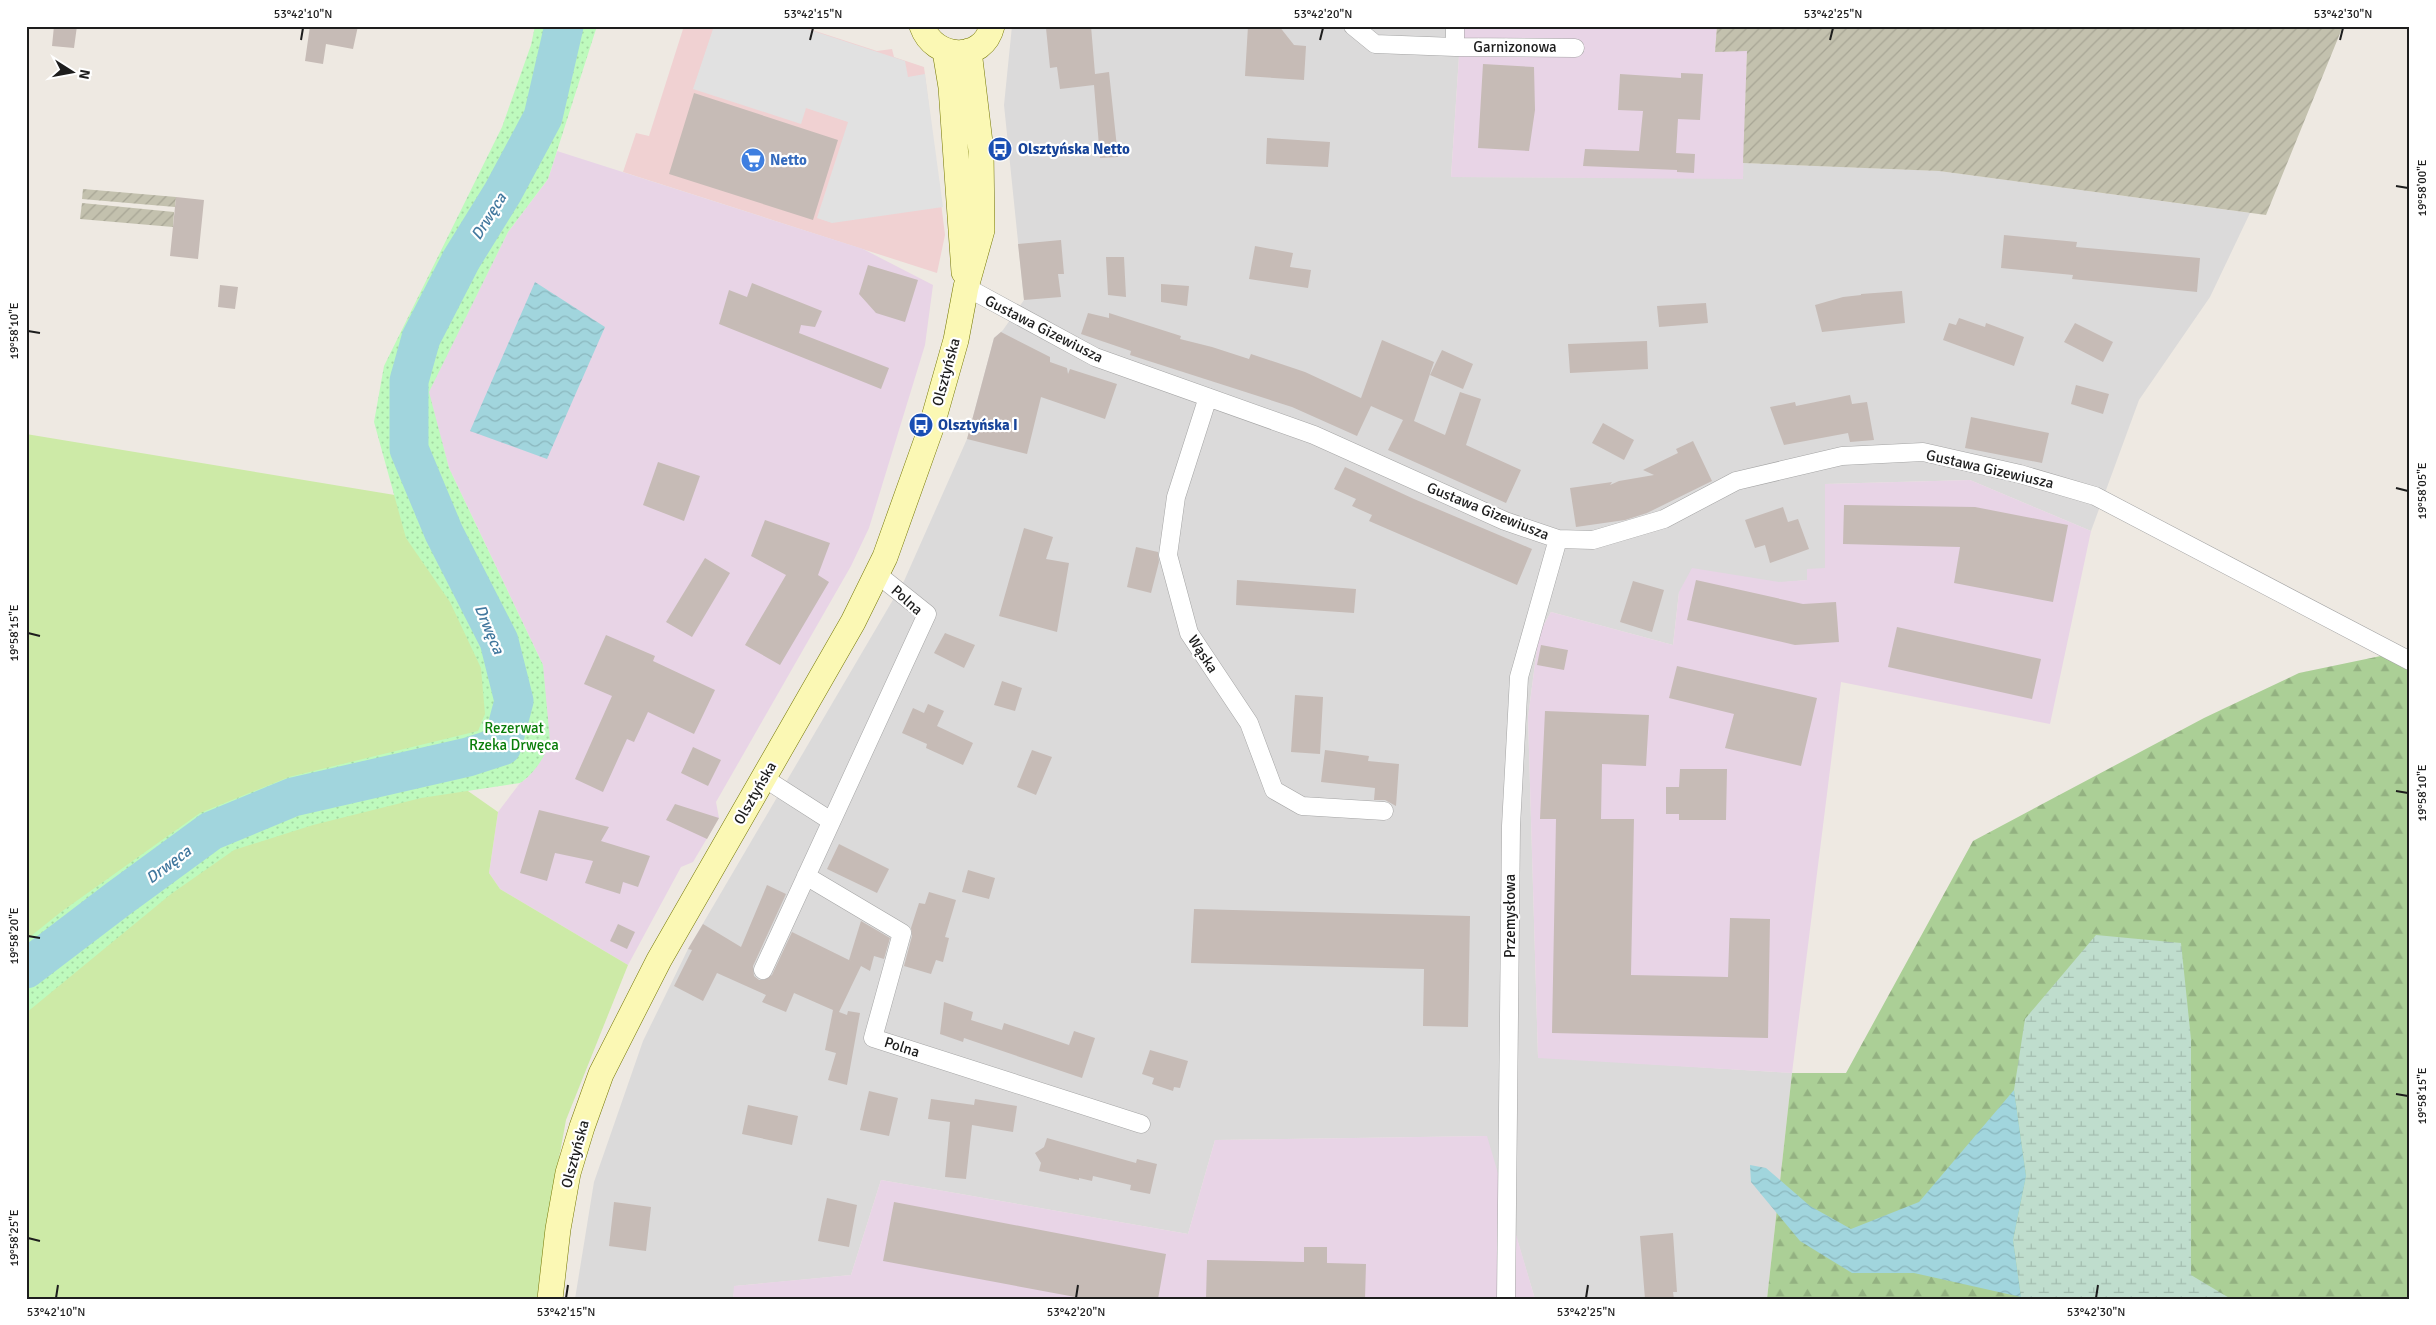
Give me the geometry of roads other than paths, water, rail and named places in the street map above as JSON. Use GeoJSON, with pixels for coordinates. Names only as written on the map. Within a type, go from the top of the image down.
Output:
{"type":"FeatureCollection","features":[{"type":"Feature","properties":{"kind":"street"},"geometry":{"type":"LineString","coordinates":[[922,26],[931,42],[957,51],[986,39],[992,26]]}},
{"type":"Feature","properties":{"kind":"street","name":"Garnizonowa"},"geometry":{"type":"LineString","coordinates":[[1353,26],[1375,44],[1575,48]]}},
{"type":"Feature","properties":{"kind":"street","name":"Garnizonowa"},"geometry":{"type":"LineString","coordinates":[[1454,26],[1455,47]]}},
{"type":"Feature","properties":{"kind":"street","name":"Olsztyńska"},"geometry":{"type":"LineString","coordinates":[[550,1299],[558,1229],[568,1173],[601,1074],[659,960],[853,622],[877,574],[900,518],[931,428],[956,340],[966,287],[982,230],[981,151],[957,51]]}},
{"type":"Feature","properties":{"kind":"street","name":"Gustawa Gizewiusza"},"geometry":{"type":"LineString","coordinates":[[966,287],[1095,357],[1314,435],[1505,521],[1558,539],[1593,540],[1664,519],[1736,481],[1823,460],[1842,456],[1923,452],[2020,474],[2095,496],[2410,662]]}},
{"type":"Feature","properties":{"kind":"street","name":"Wąska"},"geometry":{"type":"LineString","coordinates":[[1208,397],[1176,497],[1168,555],[1189,633],[1249,724],[1274,790],[1302,806],[1384,811]]}},
{"type":"Feature","properties":{"kind":"street","name":"Przemysłowa"},"geometry":{"type":"LineString","coordinates":[[1506,1299],[1511,826],[1519,677],[1558,539]]}},
{"type":"Feature","properties":{"kind":"street","name":"Polna"},"geometry":{"type":"LineString","coordinates":[[763,970],[927,614],[877,574]]}},
{"type":"Feature","properties":{"kind":"street"},"geometry":{"type":"LineString","coordinates":[[764,778],[831,821]]}},
{"type":"Feature","properties":{"kind":"street","name":"Polna"},"geometry":{"type":"LineString","coordinates":[[806,876],[902,933],[873,1038],[1141,1124]]}},
{"type":"Feature","properties":{"kind":"water"},"geometry":{"type":"Polygon","coordinates":[[[535,282],[605,327],[547,459],[470,431],[535,282]]]}},
{"type":"Feature","properties":{"kind":"water"},"geometry":{"type":"Polygon","coordinates":[[[2014,1090],[2026,1176],[2013,1240],[2021,1297],[1914,1273],[1852,1273],[1800,1241],[1751,1182],[1750,1165],[1766,1168],[1810,1206],[1851,1229],[1919,1202],[2014,1090]]]}},
{"type":"Feature","properties":{"kind":"waterway","name":"Drwęca"},"geometry":{"type":"LineString","coordinates":[[26,969],[211,831],[293,797],[468,757],[502,746],[514,701],[499,641],[444,533],[409,449],[409,381],[421,338],[461,260],[503,192],[543,117],[564,26]]}},
{"type":"Feature","properties":{"kind":"place","name":"Olsztyńska Netto"},"geometry":{"type":"Point","coordinates":[1000,149]}},
{"type":"Feature","properties":{"kind":"place","name":"Netto"},"geometry":{"type":"Point","coordinates":[753,160]}},
{"type":"Feature","properties":{"kind":"place","name":"Olsztyńska I"},"geometry":{"type":"Point","coordinates":[921,425]}},
{"type":"Feature","properties":{"kind":"park label","name":"Rezerwat Rzeka Drwęca"},"geometry":{"type":"Point","coordinates":[514,736]}}]}
